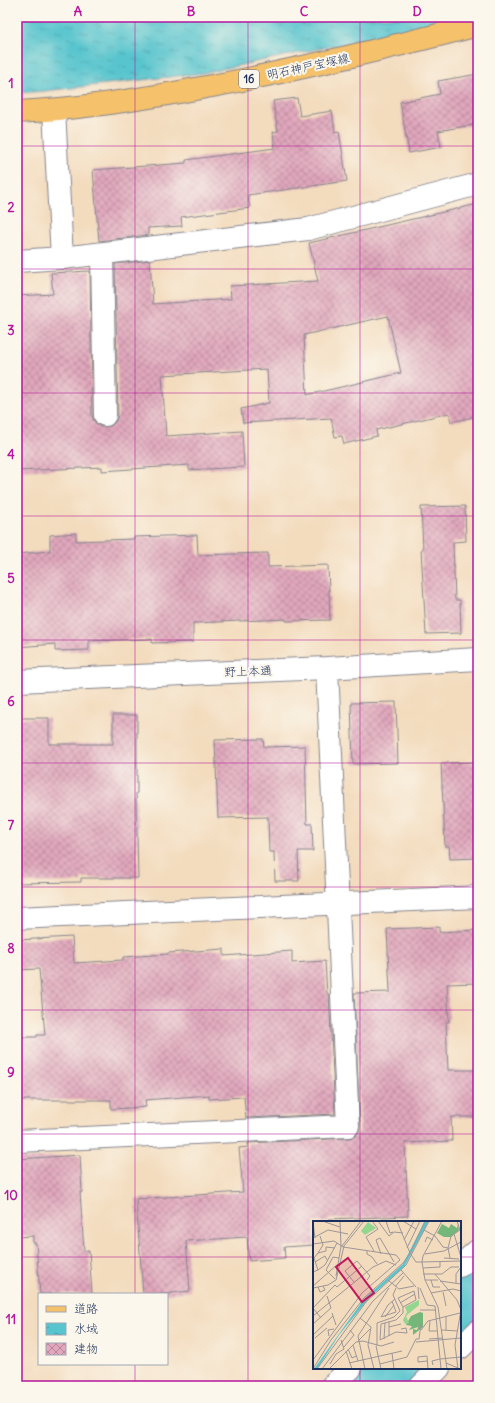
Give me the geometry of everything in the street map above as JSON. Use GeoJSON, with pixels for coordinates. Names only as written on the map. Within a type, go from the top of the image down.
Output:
{"type":"FeatureCollection","features":[{"type":"Feature","properties":{"kind":"main road","name":"明石神戸宝塚線"},"geometry":{"type":"LineString","coordinates":[[17,112],[54,110],[159,96],[263,76],[382,50],[478,25]]}},
{"type":"Feature","properties":{"kind":"street"},"geometry":{"type":"LineString","coordinates":[[54,110],[62,258]]}},
{"type":"Feature","properties":{"kind":"street"},"geometry":{"type":"LineString","coordinates":[[17,261],[102,254],[308,229],[478,184]]}},
{"type":"Feature","properties":{"kind":"street"},"geometry":{"type":"LineString","coordinates":[[102,254],[105,415]]}},
{"type":"Feature","properties":{"kind":"street","name":"野上本通"},"geometry":{"type":"LineString","coordinates":[[17,681],[478,660]]}},
{"type":"Feature","properties":{"kind":"street"},"geometry":{"type":"LineString","coordinates":[[17,1141],[348,1126],[327,668]]}},
{"type":"Feature","properties":{"kind":"street"},"geometry":{"type":"LineString","coordinates":[[17,918],[478,897]]}},
{"type":"Feature","properties":{"kind":"street"},"geometry":{"type":"LineString","coordinates":[[461,1265],[478,1250]]}},
{"type":"Feature","properties":{"kind":"street"},"geometry":{"type":"LineString","coordinates":[[461,1347],[478,1331]]}},
{"type":"Feature","properties":{"kind":"street"},"geometry":{"type":"LineString","coordinates":[[332,1386],[350,1369]]}},
{"type":"Feature","properties":{"kind":"street"},"geometry":{"type":"LineString","coordinates":[[421,1386],[439,1369]]}},
{"type":"Feature","properties":{"kind":"water"},"geometry":{"type":"Polygon","coordinates":[[[17,17],[456,17],[404,31],[203,73],[17,93],[17,17]]]}},
{"type":"Feature","properties":{"kind":"building"},"geometry":{"type":"Polygon","coordinates":[[[478,74],[478,124],[438,131],[441,147],[409,153],[400,102],[440,94],[438,81],[478,74]]]}},
{"type":"Feature","properties":{"kind":"building"},"geometry":{"type":"Polygon","coordinates":[[[297,98],[300,116],[332,111],[335,132],[339,131],[347,181],[248,195],[250,208],[181,217],[182,226],[148,228],[148,235],[99,241],[93,170],[186,163],[186,160],[275,148],[273,132],[278,131],[273,101],[297,98]]]}},
{"type":"Feature","properties":{"kind":"building"},"geometry":{"type":"Polygon","coordinates":[[[478,204],[478,416],[451,422],[449,413],[376,430],[377,436],[344,444],[342,436],[335,437],[331,418],[243,423],[241,409],[269,403],[267,369],[162,375],[166,436],[242,431],[244,467],[189,470],[189,465],[102,471],[102,467],[17,471],[17,296],[53,294],[51,273],[90,271],[92,415],[94,421],[99,426],[106,427],[112,425],[116,421],[118,415],[115,264],[150,260],[153,304],[231,299],[230,286],[318,281],[309,243],[478,204]],[[388,316],[304,335],[307,395],[401,373],[388,316]]]}},
{"type":"Feature","properties":{"kind":"building"},"geometry":{"type":"Polygon","coordinates":[[[465,506],[466,541],[453,542],[455,600],[460,600],[461,633],[426,634],[421,549],[423,549],[421,507],[465,506]]]}},
{"type":"Feature","properties":{"kind":"building"},"geometry":{"type":"Polygon","coordinates":[[[76,533],[76,541],[197,535],[198,555],[268,553],[268,567],[328,565],[330,620],[286,621],[286,619],[193,623],[193,642],[152,643],[152,639],[89,641],[89,650],[55,651],[55,644],[17,647],[17,554],[50,551],[50,535],[76,533]]]}},
{"type":"Feature","properties":{"kind":"building"},"geometry":{"type":"Polygon","coordinates":[[[396,702],[398,763],[353,764],[351,703],[396,702]]]}},
{"type":"Feature","properties":{"kind":"building"},"geometry":{"type":"Polygon","coordinates":[[[113,715],[137,715],[136,793],[138,878],[81,878],[81,882],[17,883],[17,718],[49,718],[49,744],[113,744],[113,715]]]}},
{"type":"Feature","properties":{"kind":"building"},"geometry":{"type":"Polygon","coordinates":[[[263,739],[264,747],[305,746],[307,824],[312,824],[313,851],[298,851],[299,881],[275,881],[274,852],[269,852],[268,817],[218,818],[215,740],[263,739]]]}},
{"type":"Feature","properties":{"kind":"building"},"geometry":{"type":"Polygon","coordinates":[[[478,762],[478,858],[450,859],[449,846],[445,846],[441,763],[478,762]]]}},
{"type":"Feature","properties":{"kind":"building"},"geometry":{"type":"Polygon","coordinates":[[[439,927],[439,932],[478,930],[478,983],[447,984],[449,1022],[446,1022],[448,1070],[478,1070],[478,1117],[451,1117],[452,1141],[405,1143],[408,1216],[313,1221],[313,1245],[284,1247],[285,1258],[249,1261],[247,1237],[186,1241],[190,1291],[171,1294],[143,1293],[136,1199],[243,1192],[239,1148],[248,1147],[248,1143],[349,1138],[354,1137],[359,1132],[360,1125],[354,993],[390,992],[387,929],[439,927]]]}},
{"type":"Feature","properties":{"kind":"building"},"geometry":{"type":"Polygon","coordinates":[[[72,937],[74,963],[123,960],[123,957],[224,949],[224,956],[292,951],[292,963],[325,961],[327,994],[329,994],[335,1114],[246,1118],[244,1097],[209,1099],[209,1095],[145,1100],[146,1107],[111,1109],[111,1100],[17,1100],[17,1037],[37,1037],[37,1035],[45,1035],[39,969],[17,970],[17,940],[72,937]]]}},
{"type":"Feature","properties":{"kind":"building"},"geometry":{"type":"Polygon","coordinates":[[[80,1155],[82,1192],[80,1192],[84,1251],[89,1251],[92,1293],[40,1293],[36,1243],[33,1243],[33,1236],[17,1237],[17,1159],[80,1155]]]}},
{"type":"Feature","properties":{"kind":"waterway"},"geometry":{"type":"LineString","coordinates":[[461,1304],[478,1288]]}},
{"type":"Feature","properties":{"kind":"waterway"},"geometry":{"type":"LineString","coordinates":[[376,1386],[393,1369]]}}]}
